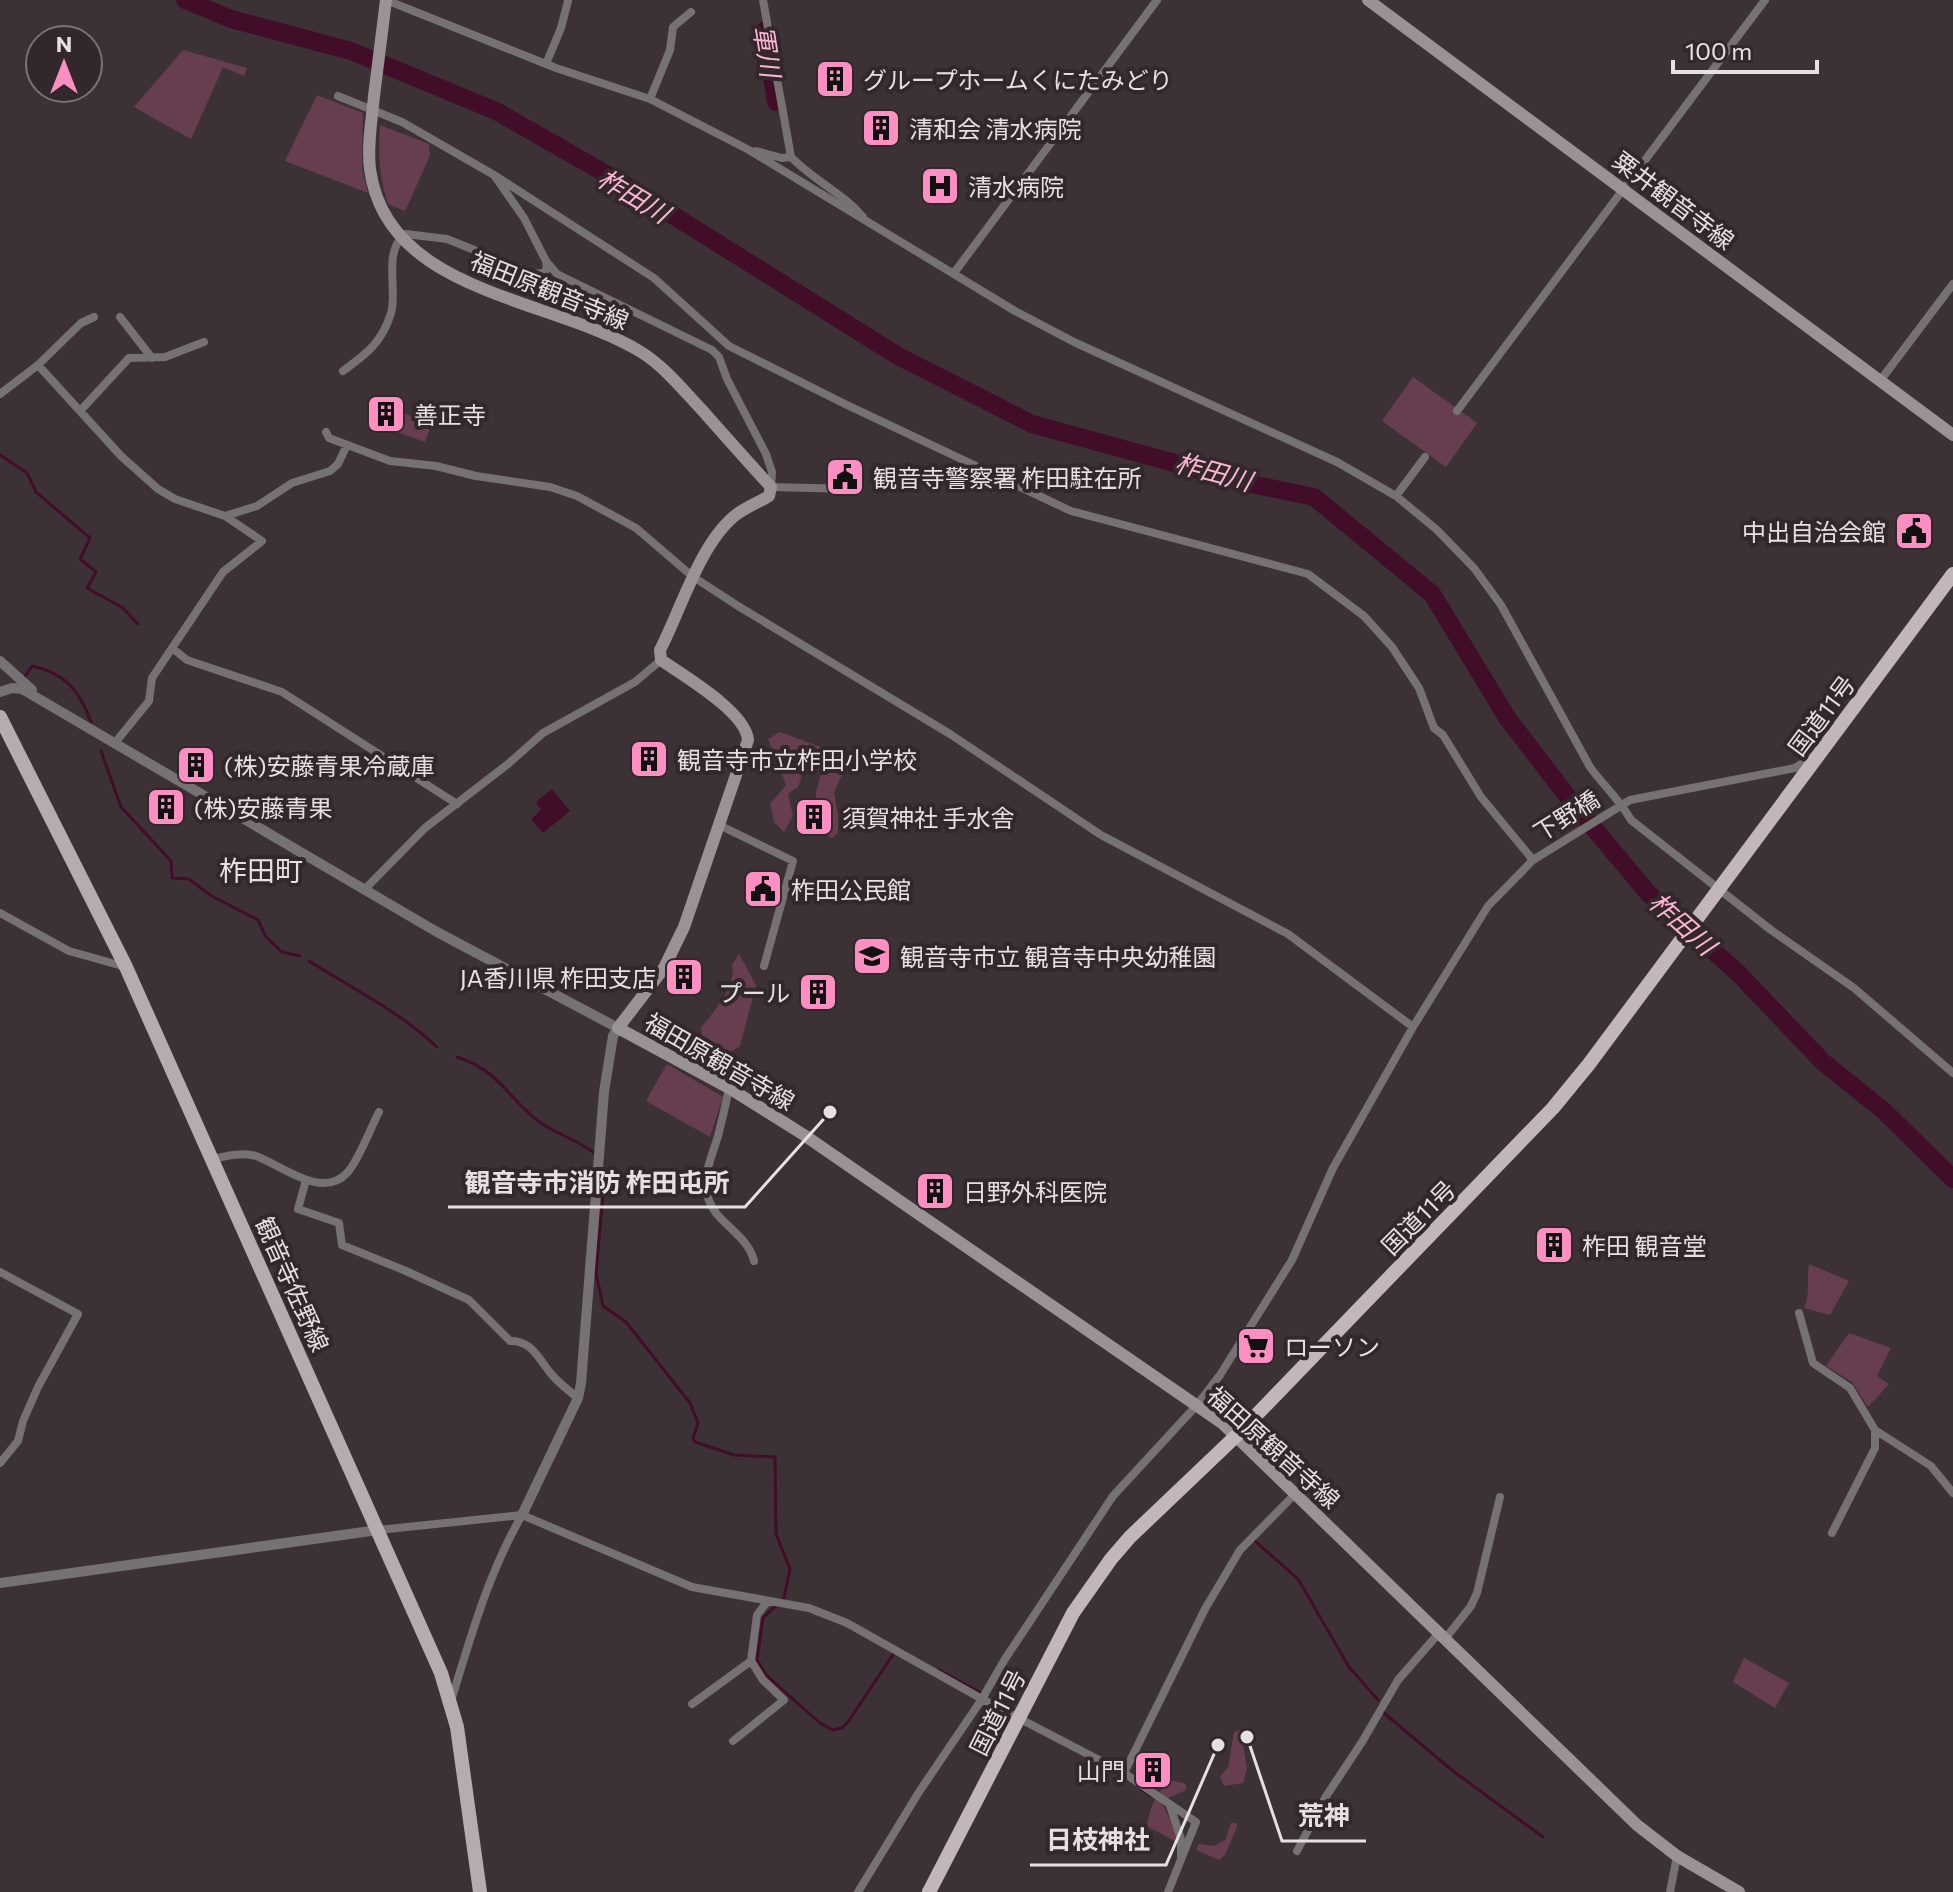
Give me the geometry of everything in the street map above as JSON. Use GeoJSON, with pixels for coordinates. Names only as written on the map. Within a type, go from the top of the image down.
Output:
{"type":"FeatureCollection","features":[{"type":"Feature","properties":{"kind":"highway","name":"国道11号"},"geometry":{"type":"LineString","coordinates":[[929,1892],[1073,1613],[1111,1559],[1236,1436],[1553,1108],[1589,1064],[1953,574]]}},
{"type":"Feature","properties":{"kind":"main road","name":"福田原観音寺線"},"geometry":{"type":"LineString","coordinates":[[386,0],[370,167],[382,210],[401,237],[417,254],[440,269],[593,327],[643,353],[681,387],[771,487]]}},
{"type":"Feature","properties":{"kind":"main road","name":"粟井観音寺線"},"geometry":{"type":"LineString","coordinates":[[1368,0],[1953,435]]}},
{"type":"Feature","properties":{"kind":"main road"},"geometry":{"type":"LineString","coordinates":[[661,660],[660,650],[692,576],[723,529],[736,515],[769,496],[771,487]]}},
{"type":"Feature","properties":{"kind":"main road","name":"福田原観音寺線"},"geometry":{"type":"LineString","coordinates":[[661,660],[730,710],[748,732],[746,749],[684,927],[664,968],[618,1028],[729,1088],[804,1135],[1197,1405],[1236,1436],[1583,1776],[1637,1825],[1677,1856],[1739,1892]]}},
{"type":"Feature","properties":{"kind":"main road","name":"観音寺佐野線"},"geometry":{"type":"LineString","coordinates":[[0,717],[126,967],[378,1530],[451,1701],[480,1892]]}},
{"type":"Feature","properties":{"kind":"street"},"geometry":{"type":"LineString","coordinates":[[386,0],[546,64],[650,99],[749,150],[1015,311],[1076,343],[1337,462],[1396,496],[1436,529],[1483,580],[1501,605],[1590,767],[1603,786],[1622,804],[1631,820],[1771,930],[1854,988],[1953,1073]]}},
{"type":"Feature","properties":{"kind":"street"},"geometry":{"type":"LineString","coordinates":[[763,0],[791,157],[808,175],[854,206],[869,223]]}},
{"type":"Feature","properties":{"kind":"street"},"geometry":{"type":"LineString","coordinates":[[954,273],[1157,0]]}},
{"type":"Feature","properties":{"kind":"street"},"geometry":{"type":"LineString","coordinates":[[1457,411],[1765,0]]}},
{"type":"Feature","properties":{"kind":"street"},"geometry":{"type":"LineString","coordinates":[[546,64],[568,1]]}},
{"type":"Feature","properties":{"kind":"street"},"geometry":{"type":"LineString","coordinates":[[650,99],[670,50],[673,27],[691,12]]}},
{"type":"Feature","properties":{"kind":"street"},"geometry":{"type":"LineString","coordinates":[[338,96],[427,135],[494,175],[654,278],[729,346],[845,404],[1071,511],[1308,574],[1364,616],[1392,647],[1419,688],[1434,728],[1443,735],[1481,797],[1533,860]]}},
{"type":"Feature","properties":{"kind":"street"},"geometry":{"type":"LineString","coordinates":[[749,150],[782,158],[791,157]]}},
{"type":"Feature","properties":{"kind":"street"},"geometry":{"type":"LineString","coordinates":[[494,175],[557,274],[712,350],[719,357],[766,454],[772,472],[771,487],[851,489]]}},
{"type":"Feature","properties":{"kind":"street"},"geometry":{"type":"LineString","coordinates":[[343,371],[370,351],[379,339],[391,312],[392,270],[401,237],[406,234],[447,239],[534,274],[547,269],[546,261]]}},
{"type":"Feature","properties":{"kind":"street"},"geometry":{"type":"LineString","coordinates":[[1880,381],[1953,284]]}},
{"type":"Feature","properties":{"kind":"street"},"geometry":{"type":"LineString","coordinates":[[0,394],[38,365],[81,323],[94,317]]}},
{"type":"Feature","properties":{"kind":"street"},"geometry":{"type":"LineString","coordinates":[[120,317],[152,358]]}},
{"type":"Feature","properties":{"kind":"street"},"geometry":{"type":"LineString","coordinates":[[80,411],[129,358],[165,357],[204,342]]}},
{"type":"Feature","properties":{"kind":"street"},"geometry":{"type":"LineString","coordinates":[[719,357],[729,346]]}},
{"type":"Feature","properties":{"kind":"street"},"geometry":{"type":"LineString","coordinates":[[38,365],[121,456],[158,489],[175,499],[225,516],[262,541],[223,572],[152,678],[149,701],[114,744]]}},
{"type":"Feature","properties":{"kind":"street"},"geometry":{"type":"LineString","coordinates":[[326,432],[329,438],[390,461],[436,466],[476,476],[550,487],[577,496],[636,528],[692,576],[814,654],[950,734],[1101,835],[1288,934],[1413,1027]]}},
{"type":"Feature","properties":{"kind":"street"},"geometry":{"type":"LineString","coordinates":[[225,516],[257,506],[292,483],[322,476],[338,464],[347,445]]}},
{"type":"Feature","properties":{"kind":"street"},"geometry":{"type":"LineString","coordinates":[[1396,496],[1425,457]]}},
{"type":"Feature","properties":{"kind":"street"},"geometry":{"type":"LineString","coordinates":[[172,648],[187,660],[282,692],[457,804]]}},
{"type":"Feature","properties":{"kind":"street"},"geometry":{"type":"LineString","coordinates":[[364,890],[403,848],[543,733],[635,682],[661,660]]}},
{"type":"Feature","properties":{"kind":"street"},"geometry":{"type":"LineString","coordinates":[[0,661],[48,704]]}},
{"type":"Feature","properties":{"kind":"street"},"geometry":{"type":"LineString","coordinates":[[0,692],[22,689],[364,890],[618,1028],[613,1036],[604,1092],[578,1398],[486,1587],[451,1701]]}},
{"type":"Feature","properties":{"kind":"street","name":"下野橋"},"geometry":{"type":"LineString","coordinates":[[858,1892],[919,1792],[1113,1496],[1197,1405],[1220,1375],[1292,1260],[1333,1168],[1413,1027],[1488,906],[1533,860],[1630,800],[1795,768],[1823,750]]}},
{"type":"Feature","properties":{"kind":"street"},"geometry":{"type":"LineString","coordinates":[[719,825],[793,861],[764,966]]}},
{"type":"Feature","properties":{"kind":"street"},"geometry":{"type":"LineString","coordinates":[[0,913],[69,951],[126,967]]}},
{"type":"Feature","properties":{"kind":"street"},"geometry":{"type":"LineString","coordinates":[[729,1088],[718,1134],[709,1156],[706,1174],[709,1200],[752,1251],[754,1261]]}},
{"type":"Feature","properties":{"kind":"street"},"geometry":{"type":"LineString","coordinates":[[213,1159],[238,1154],[253,1155],[306,1180],[324,1183],[337,1180],[348,1172],[379,1112]]}},
{"type":"Feature","properties":{"kind":"street"},"geometry":{"type":"LineString","coordinates":[[306,1180],[298,1209],[339,1223],[342,1245],[469,1300],[510,1341],[519,1340],[531,1347],[553,1377],[578,1398]]}},
{"type":"Feature","properties":{"kind":"street"},"geometry":{"type":"LineString","coordinates":[[0,1272],[78,1314],[38,1387],[18,1441],[0,1463]]}},
{"type":"Feature","properties":{"kind":"street"},"geometry":{"type":"LineString","coordinates":[[1799,1313],[1813,1363],[1850,1388],[1875,1430],[1877,1440],[1832,1533]]}},
{"type":"Feature","properties":{"kind":"street"},"geometry":{"type":"LineString","coordinates":[[1875,1430],[1931,1466],[1953,1493]]}},
{"type":"Feature","properties":{"kind":"street"},"geometry":{"type":"LineString","coordinates":[[1124,1773],[1205,1609],[1240,1550],[1295,1494]]}},
{"type":"Feature","properties":{"kind":"street"},"geometry":{"type":"LineString","coordinates":[[1297,1851],[1325,1798],[1398,1680],[1471,1606],[1477,1593],[1500,1497]]}},
{"type":"Feature","properties":{"kind":"street"},"geometry":{"type":"LineString","coordinates":[[0,1583],[378,1530],[522,1515],[692,1587],[809,1608],[847,1623],[1018,1719],[1124,1773],[1196,1822],[1168,1892]]}},
{"type":"Feature","properties":{"kind":"street"},"geometry":{"type":"LineString","coordinates":[[733,1741],[784,1700],[763,1680],[751,1661],[757,1615],[768,1601]]}},
{"type":"Feature","properties":{"kind":"street"},"geometry":{"type":"LineString","coordinates":[[692,1704],[751,1661]]}},
{"type":"Feature","properties":{"kind":"street"},"geometry":{"type":"LineString","coordinates":[[1170,1805],[1181,1839],[1181,1864]]}},
{"type":"Feature","properties":{"kind":"street"},"geometry":{"type":"LineString","coordinates":[[1670,1892],[1677,1856]]}},
{"type":"Feature","properties":{"kind":"shaded area"},"geometry":{"type":"Polygon","coordinates":[[[183,50],[247,68],[244,76],[223,67],[191,139],[134,107],[183,50]]]}},
{"type":"Feature","properties":{"kind":"shaded area"},"geometry":{"type":"Polygon","coordinates":[[[317,95],[363,113],[362,169],[368,193],[285,161],[317,95]]]}},
{"type":"Feature","properties":{"kind":"shaded area"},"geometry":{"type":"Polygon","coordinates":[[[380,125],[429,144],[430,156],[405,211],[388,204],[380,165],[380,125]]]}},
{"type":"Feature","properties":{"kind":"shaded area"},"geometry":{"type":"Polygon","coordinates":[[[1413,377],[1477,423],[1446,467],[1382,421],[1413,377]]]}},
{"type":"Feature","properties":{"kind":"shaded area"},"geometry":{"type":"Polygon","coordinates":[[[401,412],[432,424],[425,442],[394,431],[401,412]]]}},
{"type":"Feature","properties":{"kind":"shaded area"},"geometry":{"type":"Polygon","coordinates":[[[780,732],[834,752],[844,771],[834,792],[838,833],[832,838],[816,829],[816,792],[821,774],[812,757],[806,763],[798,787],[788,794],[793,816],[784,832],[774,822],[770,804],[786,785],[768,739],[780,732]]]}},
{"type":"Feature","properties":{"kind":"shaded area"},"geometry":{"type":"Polygon","coordinates":[[[552,789],[570,811],[543,833],[531,819],[541,810],[536,802],[552,789]]]}},
{"type":"Feature","properties":{"kind":"shaded area"},"geometry":{"type":"Polygon","coordinates":[[[739,954],[756,985],[740,1046],[719,1060],[704,1051],[701,1028],[728,990],[732,965],[739,954]]]}},
{"type":"Feature","properties":{"kind":"shaded area"},"geometry":{"type":"Polygon","coordinates":[[[667,1064],[723,1097],[710,1137],[646,1101],[667,1064]]]}},
{"type":"Feature","properties":{"kind":"shaded area"},"geometry":{"type":"Polygon","coordinates":[[[1809,1264],[1849,1281],[1830,1315],[1804,1308],[1809,1264]]]}},
{"type":"Feature","properties":{"kind":"shaded area"},"geometry":{"type":"Polygon","coordinates":[[[1849,1333],[1891,1348],[1877,1376],[1889,1384],[1868,1407],[1852,1382],[1826,1366],[1849,1333]]]}},
{"type":"Feature","properties":{"kind":"shaded area"},"geometry":{"type":"Polygon","coordinates":[[[1744,1658],[1789,1683],[1775,1708],[1733,1682],[1744,1658]]]}},
{"type":"Feature","properties":{"kind":"shaded area"},"geometry":{"type":"Polygon","coordinates":[[[1241,1730],[1247,1769],[1243,1783],[1224,1786],[1220,1777],[1228,1767],[1234,1732],[1241,1730]]]}},
{"type":"Feature","properties":{"kind":"shaded area"},"geometry":{"type":"Polygon","coordinates":[[[1170,1780],[1186,1784],[1186,1790],[1161,1801],[1178,1837],[1176,1842],[1147,1826],[1154,1801],[1170,1780]]]}},
{"type":"Feature","properties":{"kind":"shaded area"},"geometry":{"type":"Polygon","coordinates":[[[1231,1823],[1237,1823],[1237,1827],[1225,1855],[1219,1860],[1196,1850],[1199,1844],[1214,1846],[1225,1840],[1231,1823]]]}},
{"type":"Feature","properties":{"kind":"waterway","name":"柞田川"},"geometry":{"type":"LineString","coordinates":[[185,0],[231,19],[351,51],[496,111],[615,179],[898,356],[1032,424],[1251,484],[1314,497],[1432,594],[1508,719],[1648,893],[1738,973],[1823,1062],[1884,1111],[1953,1179]]}},
{"type":"Feature","properties":{"kind":"waterway","name":"軍川"},"geometry":{"type":"LineString","coordinates":[[765,30],[776,102]]}},
{"type":"Feature","properties":{"kind":"waterway"},"geometry":{"type":"LineString","coordinates":[[0,455],[27,473],[36,492],[90,538],[80,559],[96,572],[87,588],[123,608],[138,624]]}},
{"type":"Feature","properties":{"kind":"waterway"},"geometry":{"type":"LineString","coordinates":[[24,678],[32,666],[54,673],[70,685],[82,701],[91,722]]}},
{"type":"Feature","properties":{"kind":"waterway"},"geometry":{"type":"LineString","coordinates":[[101,751],[121,807],[171,861],[172,878],[189,879],[210,895],[258,920],[266,937],[282,952],[300,956]]}},
{"type":"Feature","properties":{"kind":"waterway"},"geometry":{"type":"LineString","coordinates":[[309,961],[392,1012],[437,1047]]}},
{"type":"Feature","properties":{"kind":"waterway"},"geometry":{"type":"LineString","coordinates":[[457,1057],[473,1063],[496,1079],[544,1125],[593,1152]]}},
{"type":"Feature","properties":{"kind":"waterway"},"geometry":{"type":"LineString","coordinates":[[605,1173],[596,1273],[603,1306],[626,1322],[690,1403],[698,1423],[693,1438],[695,1442],[734,1455],[775,1457],[776,1534],[790,1569],[784,1598],[763,1618],[757,1660],[766,1675],[820,1723],[833,1730],[842,1728],[848,1722],[894,1653]]}},
{"type":"Feature","properties":{"kind":"waterway"},"geometry":{"type":"LineString","coordinates":[[1255,1541],[1298,1579],[1349,1667],[1378,1700]]}},
{"type":"Feature","properties":{"kind":"waterway"},"geometry":{"type":"LineString","coordinates":[[939,1670],[981,1693]]}},
{"type":"Feature","properties":{"kind":"waterway"},"geometry":{"type":"LineString","coordinates":[[1384,1713],[1453,1771],[1543,1837]]}},
{"type":"Feature","properties":{"kind":"waterway"},"geometry":{"type":"LineString","coordinates":[[1141,1789],[1151,1796]]}},
{"type":"Feature","properties":{"kind":"place","name":"グループホームくにたみどり"},"geometry":{"type":"Point","coordinates":[835,79]}},
{"type":"Feature","properties":{"kind":"place","name":"清和会 清水病院"},"geometry":{"type":"Point","coordinates":[881,128]}},
{"type":"Feature","properties":{"kind":"place","name":"清水病院"},"geometry":{"type":"Point","coordinates":[940,186]}},
{"type":"Feature","properties":{"kind":"place","name":"善正寺"},"geometry":{"type":"Point","coordinates":[386,414]}},
{"type":"Feature","properties":{"kind":"place","name":"観音寺警察署 柞田駐在所"},"geometry":{"type":"Point","coordinates":[845,477]}},
{"type":"Feature","properties":{"kind":"place","name":"中出自治会館"},"geometry":{"type":"Point","coordinates":[1914,531]}},
{"type":"Feature","properties":{"kind":"place","name":"観音寺市立柞田小学校"},"geometry":{"type":"Point","coordinates":[649,759]}},
{"type":"Feature","properties":{"kind":"place","name":"(株)安藤青果冷蔵庫"},"geometry":{"type":"Point","coordinates":[196,765]}},
{"type":"Feature","properties":{"kind":"place","name":"(株)安藤青果"},"geometry":{"type":"Point","coordinates":[166,807]}},
{"type":"Feature","properties":{"kind":"place","name":"須賀神社 手水舎"},"geometry":{"type":"Point","coordinates":[814,817]}},
{"type":"Feature","properties":{"kind":"place","name":"柞田公民館"},"geometry":{"type":"Point","coordinates":[763,889]}},
{"type":"Feature","properties":{"kind":"place","name":"観音寺市立 観音寺中央幼稚園"},"geometry":{"type":"Point","coordinates":[872,956]}},
{"type":"Feature","properties":{"kind":"place","name":"JA香川県 柞田支店"},"geometry":{"type":"Point","coordinates":[684,977]}},
{"type":"Feature","properties":{"kind":"place","name":"プール"},"geometry":{"type":"Point","coordinates":[818,992]}},
{"type":"Feature","properties":{"kind":"place","name":"観音寺市消防 柞田屯所"},"geometry":{"type":"Point","coordinates":[830,1112]}},
{"type":"Feature","properties":{"kind":"place","name":"日野外科医院"},"geometry":{"type":"Point","coordinates":[935,1191]}},
{"type":"Feature","properties":{"kind":"place","name":"柞田 観音堂"},"geometry":{"type":"Point","coordinates":[1554,1245]}},
{"type":"Feature","properties":{"kind":"place","name":"ローソン"},"geometry":{"type":"Point","coordinates":[1256,1346]}},
{"type":"Feature","properties":{"kind":"place","name":"荒神"},"geometry":{"type":"Point","coordinates":[1247,1737]}},
{"type":"Feature","properties":{"kind":"place","name":"日枝神社"},"geometry":{"type":"Point","coordinates":[1218,1745]}},
{"type":"Feature","properties":{"kind":"place","name":"山門"},"geometry":{"type":"Point","coordinates":[1153,1770]}},
{"type":"Feature","properties":{"kind":"district","name":"柞田町"},"geometry":{"type":"Point","coordinates":[261,870]}}]}
